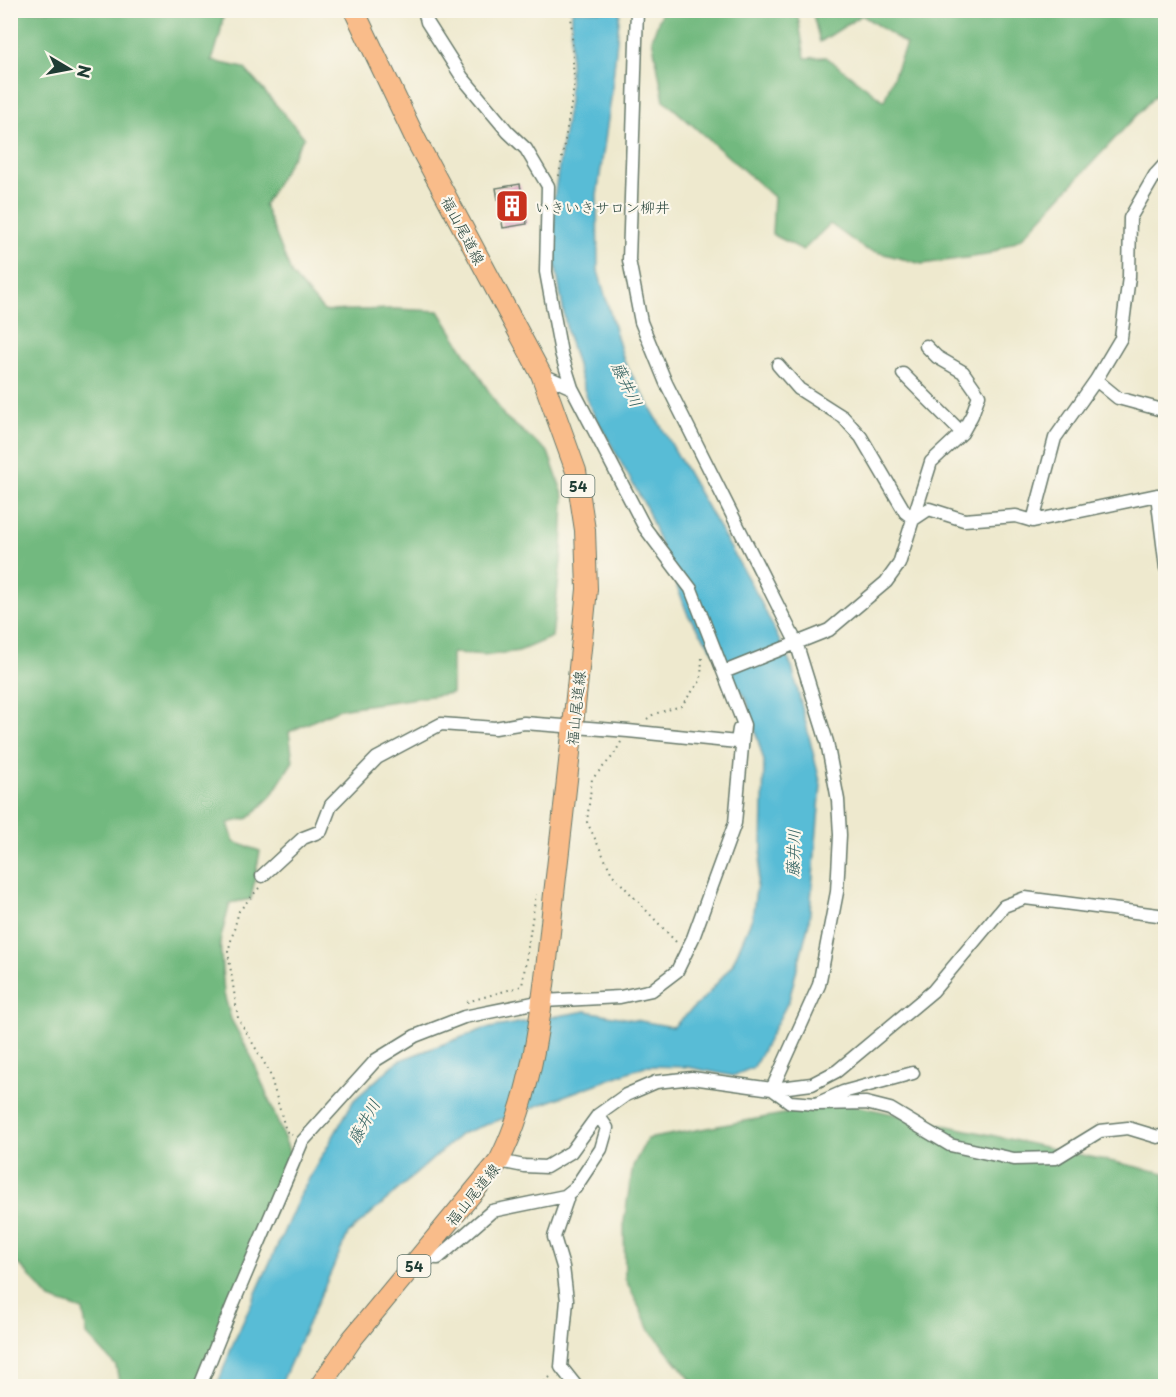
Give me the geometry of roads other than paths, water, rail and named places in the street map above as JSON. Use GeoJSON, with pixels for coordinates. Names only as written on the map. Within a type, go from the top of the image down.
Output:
{"type":"FeatureCollection","features":[{"type":"Feature","properties":{"kind":"main road","name":"福山尾道線"},"geometry":{"type":"LineString","coordinates":[[320,1386],[352,1339],[421,1257],[504,1152],[526,1086],[542,1006],[587,589],[585,530],[576,471],[541,374],[417,142],[354,10]]}},
{"type":"Feature","properties":{"kind":"street"},"geometry":{"type":"LineString","coordinates":[[200,1386],[302,1142],[376,1060],[415,1036],[464,1017],[620,998],[652,990],[677,971],[693,938],[735,823],[744,725],[692,590],[645,528],[572,388],[561,353],[546,272],[548,186],[526,149],[508,132],[462,77],[427,22],[424,10]]}},
{"type":"Feature","properties":{"kind":"street"},"geometry":{"type":"LineString","coordinates":[[637,10],[629,260],[641,322],[666,383],[796,642],[827,742],[838,800],[840,835],[837,892],[819,985],[772,1089]]}},
{"type":"Feature","properties":{"kind":"street"},"geometry":{"type":"LineString","coordinates":[[1033,522],[1055,438],[1096,380],[1120,338],[1129,277],[1130,218],[1155,175],[1166,163]]}},
{"type":"Feature","properties":{"kind":"street"},"geometry":{"type":"LineString","coordinates":[[724,672],[829,630],[886,582],[899,564],[931,462],[962,433],[979,395],[963,372],[937,357],[926,346]]}},
{"type":"Feature","properties":{"kind":"street"},"geometry":{"type":"LineString","coordinates":[[778,365],[799,389],[843,417],[861,437],[905,512],[914,519]]}},
{"type":"Feature","properties":{"kind":"street"},"geometry":{"type":"LineString","coordinates":[[541,374],[572,388]]}},
{"type":"Feature","properties":{"kind":"street"},"geometry":{"type":"LineString","coordinates":[[903,374],[962,433]]}},
{"type":"Feature","properties":{"kind":"street"},"geometry":{"type":"LineString","coordinates":[[1096,380],[1118,398],[1166,411]]}},
{"type":"Feature","properties":{"kind":"street"},"geometry":{"type":"LineString","coordinates":[[914,519],[929,509],[964,520],[1016,516],[1033,522],[1161,495],[1166,568]]}},
{"type":"Feature","properties":{"kind":"street"},"geometry":{"type":"LineString","coordinates":[[262,876],[303,838],[321,831],[331,805],[377,758],[441,724],[495,728],[524,723],[736,742],[740,727],[744,725]]}},
{"type":"Feature","properties":{"kind":"street"},"geometry":{"type":"LineString","coordinates":[[504,1152],[524,1166],[546,1167],[571,1152],[598,1115],[626,1095],[656,1082],[692,1078],[772,1089],[812,1084],[837,1071],[933,991],[1004,906],[1025,898],[1158,915],[1166,918]]}},
{"type":"Feature","properties":{"kind":"street"},"geometry":{"type":"LineString","coordinates":[[816,1104],[843,1092],[913,1073]]}},
{"type":"Feature","properties":{"kind":"street"},"geometry":{"type":"LineString","coordinates":[[772,1089],[790,1102],[866,1103],[890,1109],[950,1146],[1014,1159],[1056,1158],[1100,1131],[1128,1128],[1158,1137],[1166,1134]]}},
{"type":"Feature","properties":{"kind":"street"},"geometry":{"type":"LineString","coordinates":[[421,1257],[438,1258],[492,1211],[565,1196],[575,1188],[602,1149],[607,1128],[598,1115]]}},
{"type":"Feature","properties":{"kind":"street"},"geometry":{"type":"LineString","coordinates":[[565,1196],[567,1199],[555,1237],[563,1267],[567,1300],[561,1367],[576,1386]]}},
{"type":"Feature","properties":{"kind":"water","name":"藤井川"},"geometry":{"type":"Polygon","coordinates":[[[572,11],[620,11],[611,98],[597,196],[598,271],[624,361],[759,598],[792,667],[821,785],[809,922],[789,1000],[754,1067],[733,1076],[688,1067],[645,1066],[461,1134],[348,1234],[280,1386],[217,1386],[233,1344],[303,1189],[354,1100],[398,1061],[484,1029],[586,1011],[673,1027],[707,995],[732,965],[752,918],[762,849],[764,761],[746,698],[688,615],[647,509],[589,405],[567,332],[555,262],[554,198],[569,101],[572,11]]]}},
{"type":"Feature","properties":{"kind":"place","name":"いきいきサロン柳井"},"geometry":{"type":"Point","coordinates":[512,206]}}]}
